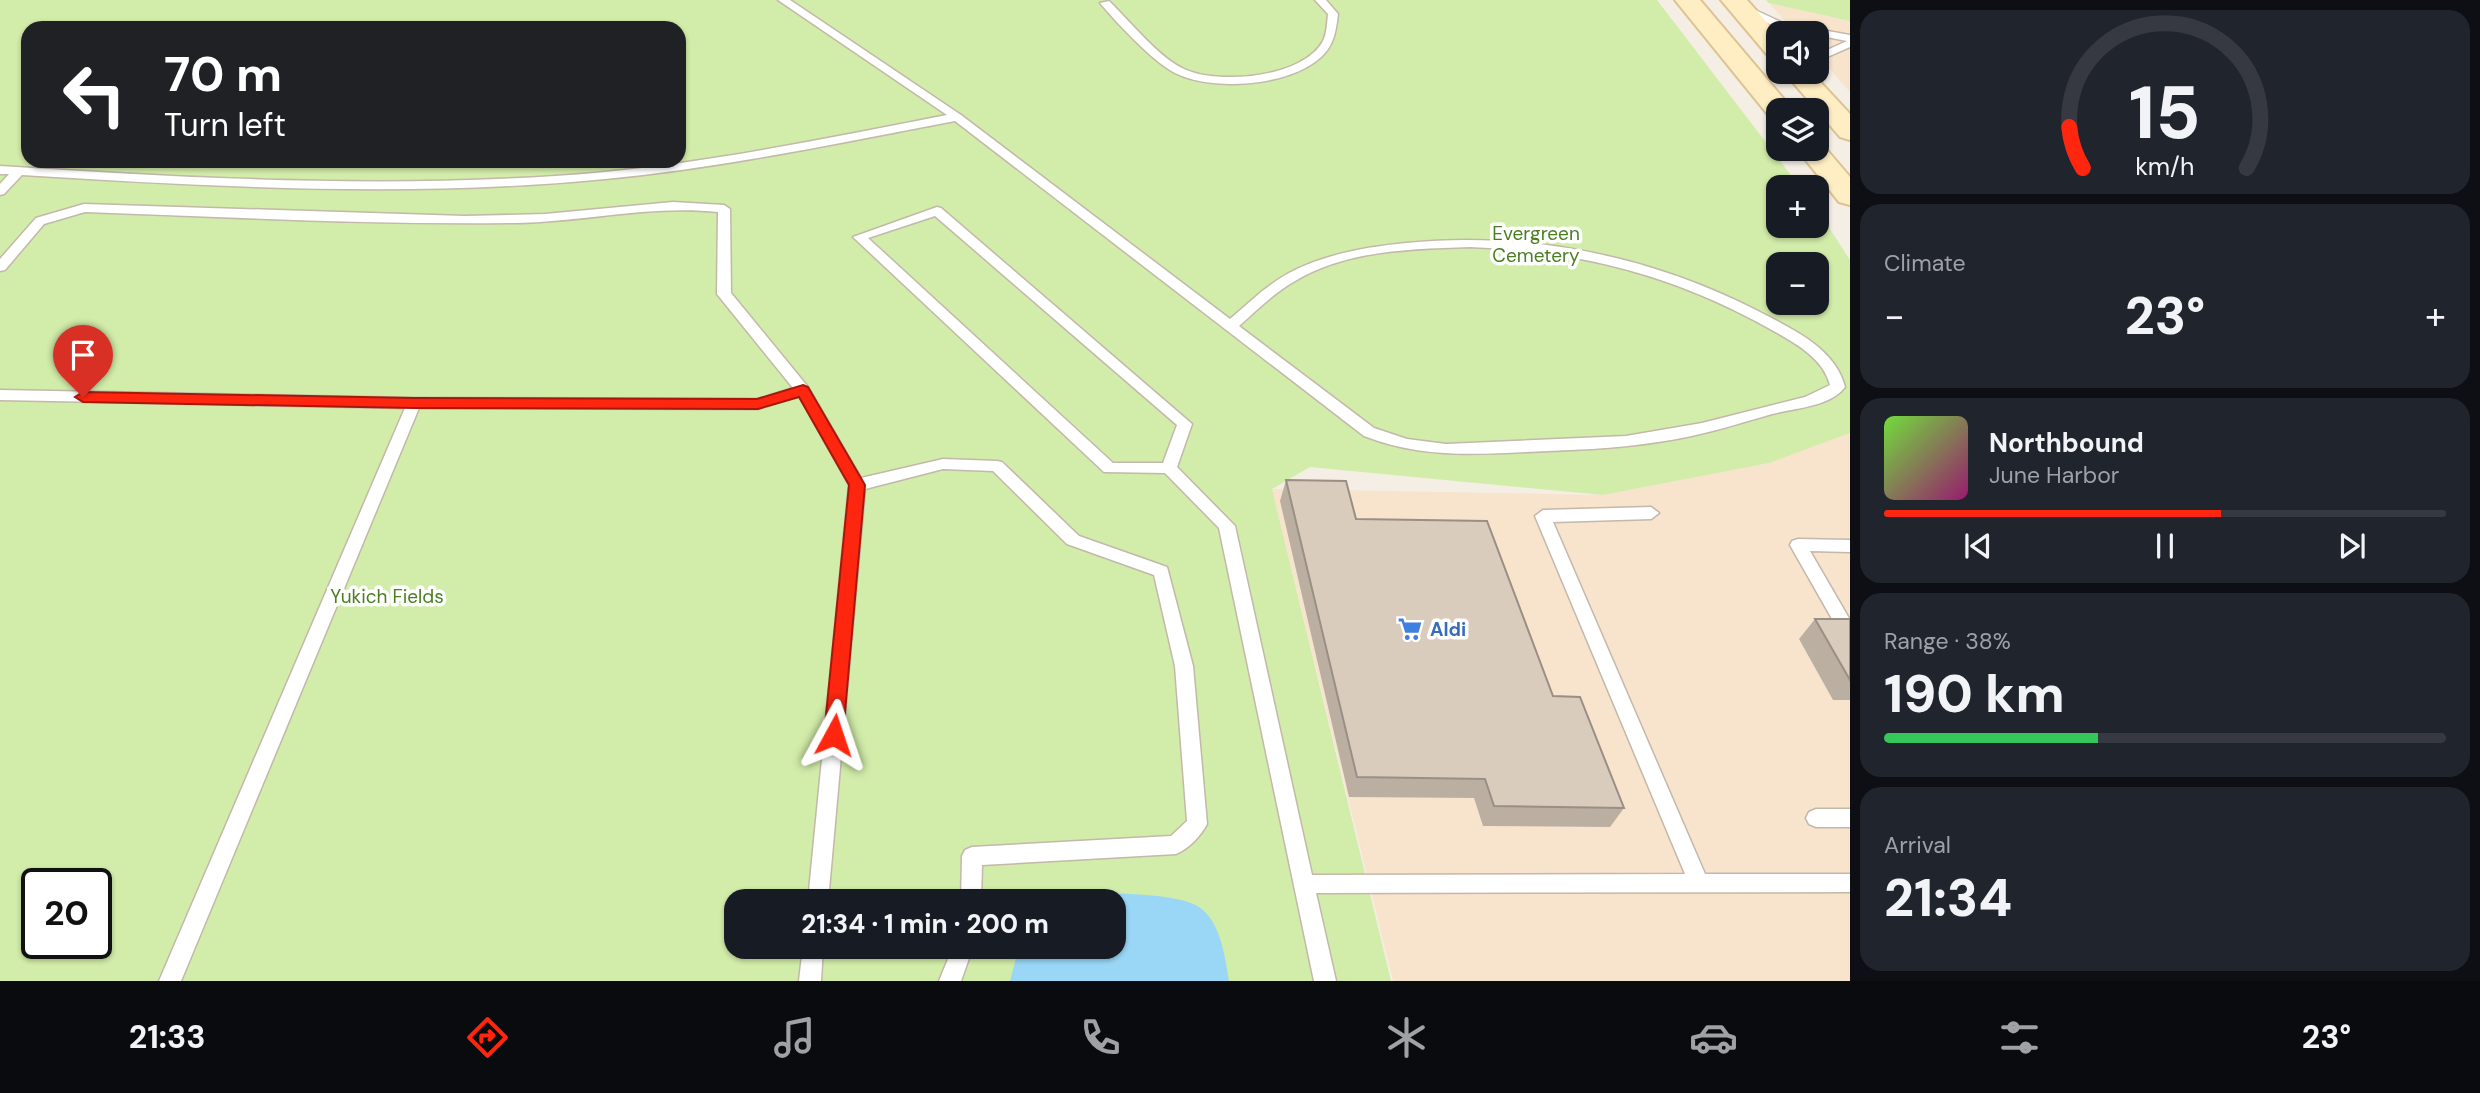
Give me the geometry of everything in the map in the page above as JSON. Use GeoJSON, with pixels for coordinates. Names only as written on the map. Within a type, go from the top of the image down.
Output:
{"type":"FeatureCollection","features":[{"type":"Feature","properties":{"kind":"main road"},"geometry":{"type":"LineString","coordinates":[[1687,0],[1769,98]]}},
{"type":"Feature","properties":{"kind":"main road"},"geometry":{"type":"LineString","coordinates":[[1735,2],[1766,37]]}},
{"type":"Feature","properties":{"kind":"main road"},"geometry":{"type":"LineString","coordinates":[[1814,84],[1850,131]]}},
{"type":"Feature","properties":{"kind":"main road"},"geometry":{"type":"LineString","coordinates":[[1821,161],[1850,196]]}},
{"type":"Feature","properties":{"kind":"lane"},"geometry":{"type":"LineString","coordinates":[[783,0],[957,117],[1231,327],[1369,432],[1416,448],[1455,451],[1658,437],[1717,425],[1831,393],[1838,387],[1837,378],[1828,365],[1810,350],[1728,300],[1673,277],[1609,258],[1548,247],[1450,243],[1390,248],[1343,257],[1301,272],[1269,292],[1231,327]]}},
{"type":"Feature","properties":{"kind":"lane"},"geometry":{"type":"LineString","coordinates":[[1105,3],[1178,72],[1216,81],[1265,77],[1305,66],[1328,42],[1333,14],[1320,0]]}},
{"type":"Feature","properties":{"kind":"lane"},"geometry":{"type":"LineString","coordinates":[[1735,2],[1772,21]]}},
{"type":"Feature","properties":{"kind":"lane"},"geometry":{"type":"LineString","coordinates":[[1829,36],[1850,40]]}},
{"type":"Feature","properties":{"kind":"lane"},"geometry":{"type":"LineString","coordinates":[[1829,53],[1850,40]]}},
{"type":"Feature","properties":{"kind":"lane"},"geometry":{"type":"LineString","coordinates":[[686,163],[763,153],[957,117]]}},
{"type":"Feature","properties":{"kind":"lane"},"geometry":{"type":"LineString","coordinates":[[0,170],[279,183],[468,184],[557,180],[649,168]]}},
{"type":"Feature","properties":{"kind":"lane"},"geometry":{"type":"LineString","coordinates":[[0,191],[18,172]]}},
{"type":"Feature","properties":{"kind":"lane"},"geometry":{"type":"LineString","coordinates":[[0,267],[40,221],[85,208],[412,220],[556,219],[689,204],[724,209],[724,294],[803,390],[857,485],[819,889]]}},
{"type":"Feature","properties":{"kind":"lane"},"geometry":{"type":"LineString","coordinates":[[1169,468],[1185,424],[937,211],[859,237],[1109,468],[1169,468],[1227,526],[1325,981]]}},
{"type":"Feature","properties":{"kind":"lane"},"geometry":{"type":"LineString","coordinates":[[0,395],[414,403],[758,404],[803,390]]}},
{"type":"Feature","properties":{"kind":"lane"},"geometry":{"type":"LineString","coordinates":[[170,981],[414,403]]}},
{"type":"Feature","properties":{"kind":"lane"},"geometry":{"type":"LineString","coordinates":[[857,485],[943,464],[997,466],[1073,540],[1161,571],[1184,666],[1197,824],[1176,845],[972,856],[971,889]]}},
{"type":"Feature","properties":{"kind":"lane"},"geometry":{"type":"LineString","coordinates":[[1651,513],[1543,516],[1699,883]]}},
{"type":"Feature","properties":{"kind":"lane"},"geometry":{"type":"LineString","coordinates":[[1850,546],[1798,545],[1850,635]]}},
{"type":"Feature","properties":{"kind":"lane"},"geometry":{"type":"LineString","coordinates":[[1816,818],[1850,818]]}},
{"type":"Feature","properties":{"kind":"lane"},"geometry":{"type":"LineString","coordinates":[[1304,884],[1850,883]]}},
{"type":"Feature","properties":{"kind":"lane"},"geometry":{"type":"LineString","coordinates":[[810,981],[812,959]]}},
{"type":"Feature","properties":{"kind":"lane"},"geometry":{"type":"LineString","coordinates":[[950,981],[958,959]]}},
{"type":"Feature","properties":{"kind":"shaded area"},"geometry":{"type":"Polygon","coordinates":[[[1769,3],[1850,21],[1850,92],[1829,68],[1829,21],[1785,21],[1769,3]]]}},
{"type":"Feature","properties":{"kind":"shaded area"},"geometry":{"type":"Polygon","coordinates":[[[1850,433],[1850,981],[1393,981],[1272,489],[1603,495],[1769,463],[1850,433]]]}},
{"type":"Feature","properties":{"kind":"green space","name":"Yukich Fields"},"geometry":{"type":"Polygon","coordinates":[[[0,0],[1657,0],[1766,143],[1766,161],[1780,161],[1791,175],[1766,175],[1766,238],[1829,238],[1829,228],[1850,260],[1850,433],[1769,463],[1603,495],[1310,467],[1272,489],[1391,981],[0,981],[0,0]]]}},
{"type":"Feature","properties":{"kind":"green space"},"geometry":{"type":"Polygon","coordinates":[[[1766,0],[1850,0],[1850,21],[1769,3],[1766,0]]]}},
{"type":"Feature","properties":{"kind":"water"},"geometry":{"type":"Polygon","coordinates":[[[1126,894],[1172,898],[1199,907],[1217,931],[1224,951],[1229,981],[1010,981],[1016,959],[1126,959],[1126,894]]]}},
{"type":"Feature","properties":{"kind":"building","name":"Aldi"},"geometry":{"type":"Polygon","coordinates":[[[1286,480],[1346,481],[1356,519],[1487,521],[1553,696],[1580,697],[1624,808],[1494,806],[1485,779],[1357,777],[1286,480]]]}},
{"type":"Feature","properties":{"kind":"building"},"geometry":{"type":"Polygon","coordinates":[[[1815,619],[1850,619],[1850,680],[1815,619]]]}},
{"type":"Feature","properties":{"kind":"place","name":"Aldi"},"geometry":{"type":"Point","coordinates":[1410,629]}},
{"type":"Feature","properties":{"kind":"route"},"geometry":{"type":"LineString","coordinates":[[83,397],[414,403],[758,404],[803,390],[857,485],[834,735]]}},
{"type":"Feature","properties":{"kind":"park label","name":"Evergreen Cemetery"},"geometry":{"type":"Point","coordinates":[1536,244]}}]}
